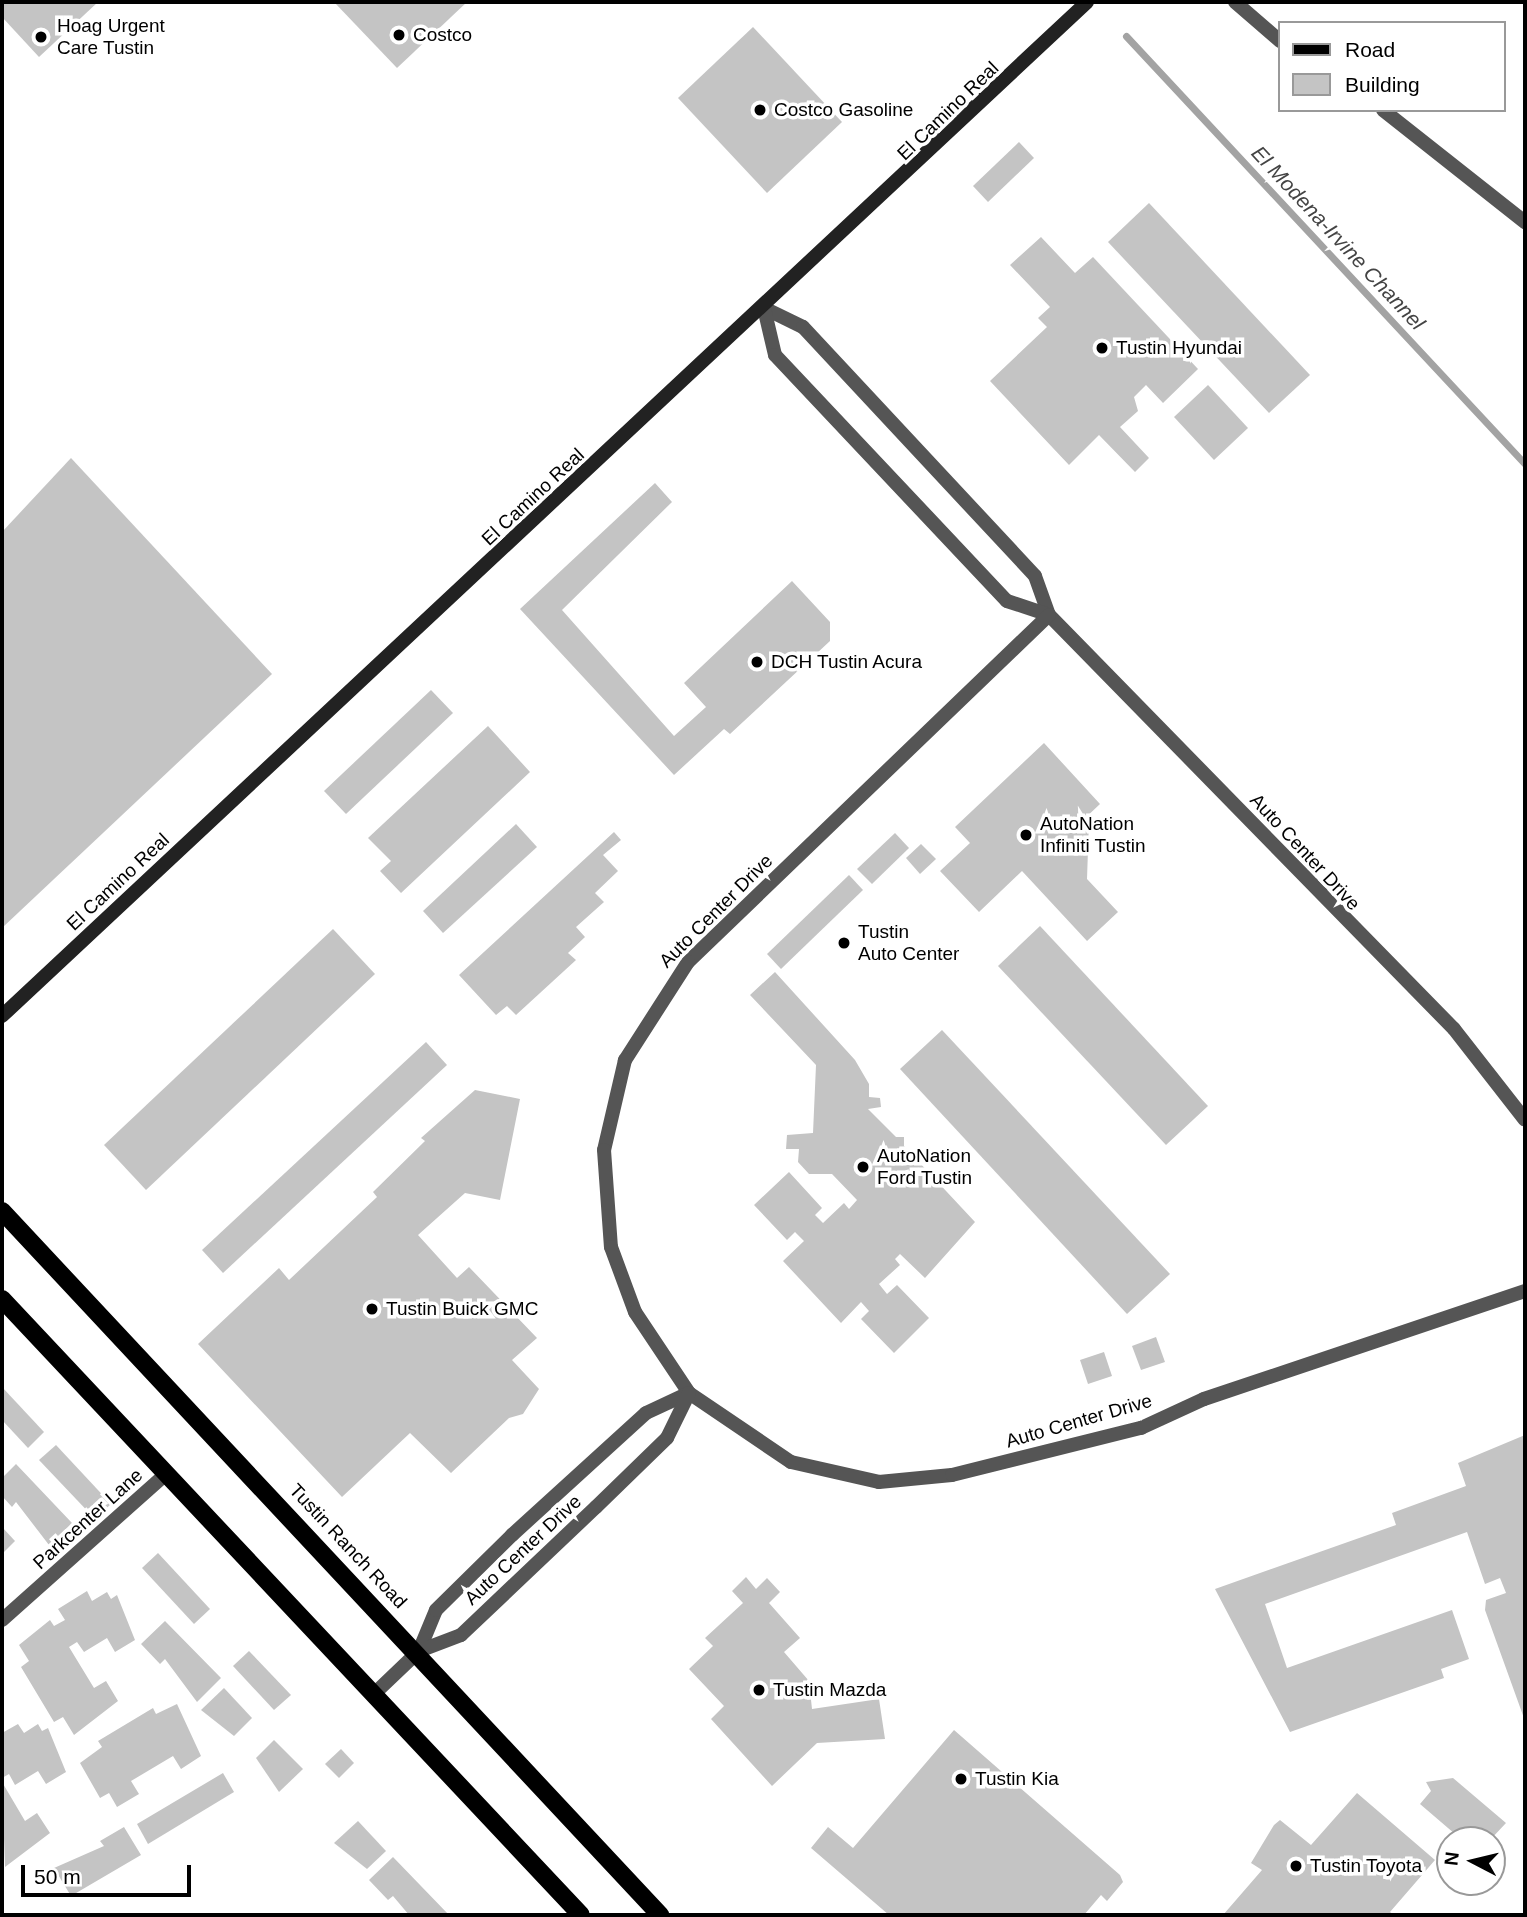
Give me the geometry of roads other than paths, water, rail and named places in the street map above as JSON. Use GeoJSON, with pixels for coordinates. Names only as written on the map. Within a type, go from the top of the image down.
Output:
{"type":"FeatureCollection","features":[{"type":"Feature","properties":{"kind":"main road","name":"El Camino Real"},"geometry":{"type":"LineString","coordinates":[[2,1016],[764,308],[1087,2]]}},
{"type":"Feature","properties":{"kind":"main road","name":"Tustin Ranch Road"},"geometry":{"type":"LineString","coordinates":[[2,1211],[419,1651],[660,1915]]}},
{"type":"Feature","properties":{"kind":"main road"},"geometry":{"type":"LineString","coordinates":[[2,1299],[581,1915]]}},
{"type":"Feature","properties":{"kind":"street"},"geometry":{"type":"LineString","coordinates":[[1235,2],[1278,39]]}},
{"type":"Feature","properties":{"kind":"street"},"geometry":{"type":"LineString","coordinates":[[1386,112],[1525,222]]}},
{"type":"Feature","properties":{"kind":"street","name":"Auto Center Drive"},"geometry":{"type":"LineString","coordinates":[[764,308],[775,355],[1007,601],[1049,615]]}},
{"type":"Feature","properties":{"kind":"street","name":"Auto Center Drive"},"geometry":{"type":"LineString","coordinates":[[764,308],[803,327],[1035,576],[1049,615],[1454,1029],[1525,1120]]}},
{"type":"Feature","properties":{"kind":"street","name":"Auto Center Drive"},"geometry":{"type":"LineString","coordinates":[[1049,615],[688,962],[625,1060],[604,1150],[611,1247],[635,1312],[689,1393],[791,1462],[879,1482],[952,1475],[1141,1428],[1204,1399],[1525,1291]]}},
{"type":"Feature","properties":{"kind":"street","name":"Auto Center Drive"},"geometry":{"type":"LineString","coordinates":[[419,1651],[436,1610],[512,1535],[646,1413],[689,1393]]}},
{"type":"Feature","properties":{"kind":"street","name":"Auto Center Drive"},"geometry":{"type":"LineString","coordinates":[[375,1693],[419,1651],[461,1635],[596,1507],[667,1438],[689,1393]]}},
{"type":"Feature","properties":{"kind":"street","name":"Parkcenter Lane"},"geometry":{"type":"LineString","coordinates":[[2,1620],[167,1473]]}},
{"type":"Feature","properties":{"kind":"waterway","name":"El Modena-Irvine Channel"},"geometry":{"type":"LineString","coordinates":[[1126,36],[1525,464]]}},
{"type":"Feature","properties":{"kind":"place","name":"Costco"},"geometry":{"type":"Point","coordinates":[399,35]}},
{"type":"Feature","properties":{"kind":"place","name":"Hoag Urgent Care Tustin"},"geometry":{"type":"Point","coordinates":[41,37]}},
{"type":"Feature","properties":{"kind":"place","name":"Costco Gasoline"},"geometry":{"type":"Point","coordinates":[760,110]}},
{"type":"Feature","properties":{"kind":"place","name":"Tustin Hyundai"},"geometry":{"type":"Point","coordinates":[1102,348]}},
{"type":"Feature","properties":{"kind":"place","name":"DCH Tustin Acura"},"geometry":{"type":"Point","coordinates":[757,662]}},
{"type":"Feature","properties":{"kind":"place","name":"AutoNation Infiniti Tustin"},"geometry":{"type":"Point","coordinates":[1026,835]}},
{"type":"Feature","properties":{"kind":"place","name":"Tustin Auto Center"},"geometry":{"type":"Point","coordinates":[844,943]}},
{"type":"Feature","properties":{"kind":"place","name":"AutoNation Ford Tustin"},"geometry":{"type":"Point","coordinates":[863,1167]}},
{"type":"Feature","properties":{"kind":"place","name":"Tustin Buick GMC"},"geometry":{"type":"Point","coordinates":[372,1309]}},
{"type":"Feature","properties":{"kind":"place","name":"Tustin Mazda"},"geometry":{"type":"Point","coordinates":[759,1690]}},
{"type":"Feature","properties":{"kind":"place","name":"Tustin Kia"},"geometry":{"type":"Point","coordinates":[961,1779]}},
{"type":"Feature","properties":{"kind":"place","name":"Tustin Toyota"},"geometry":{"type":"Point","coordinates":[1296,1866]}}]}
